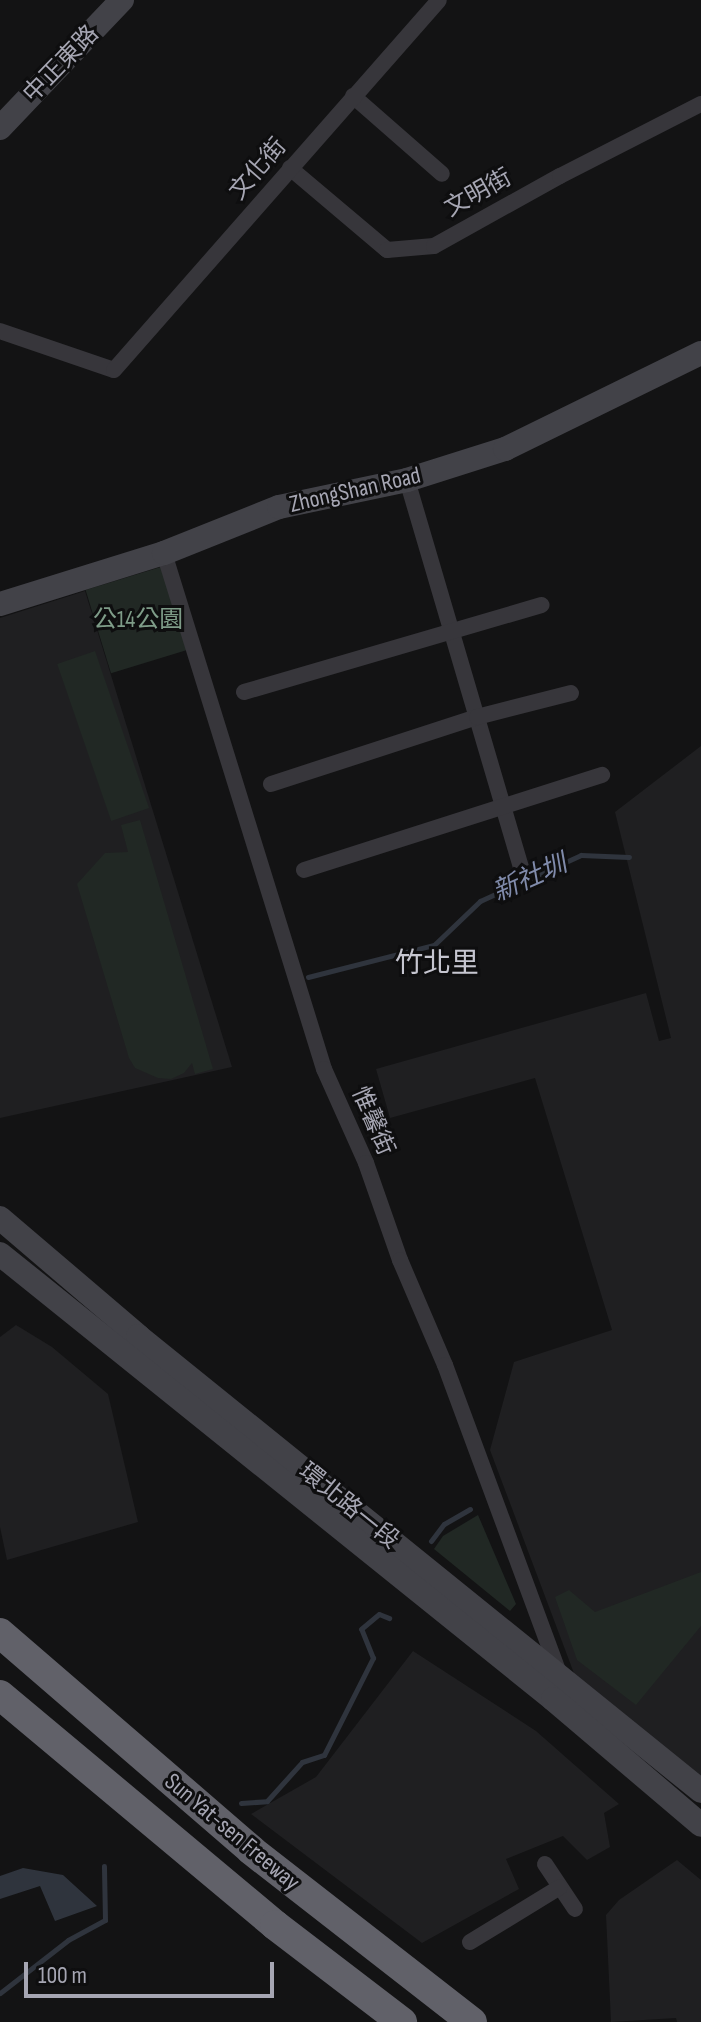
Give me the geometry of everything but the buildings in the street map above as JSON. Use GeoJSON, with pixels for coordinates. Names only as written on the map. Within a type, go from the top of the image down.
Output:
{"type":"FeatureCollection","features":[{"type":"Feature","properties":{"kind":"highway","name":"Sun Yat-sen Freeway"},"geometry":{"type":"LineString","coordinates":[[0,1633],[251,1850],[472,2022]]}},
{"type":"Feature","properties":{"kind":"highway","name":"Sun Yat-sen Freeway"},"geometry":{"type":"LineString","coordinates":[[0,1695],[275,1925],[402,2022]]}},
{"type":"Feature","properties":{"kind":"street","name":"中正東路"},"geometry":{"type":"LineString","coordinates":[[0,128],[122,0]]}},
{"type":"Feature","properties":{"kind":"street","name":"文化街"},"geometry":{"type":"LineString","coordinates":[[0,331],[114,370],[439,0]]}},
{"type":"Feature","properties":{"kind":"street"},"geometry":{"type":"LineString","coordinates":[[353,96],[442,174]]}},
{"type":"Feature","properties":{"kind":"street","name":"文明街"},"geometry":{"type":"LineString","coordinates":[[290,168],[387,250],[434,246],[560,176],[701,104]]}},
{"type":"Feature","properties":{"kind":"street","name":"ZhongShan Road"},"geometry":{"type":"LineString","coordinates":[[0,604],[164,553],[279,507],[407,480],[505,449],[701,353]]}},
{"type":"Feature","properties":{"kind":"street"},"geometry":{"type":"LineString","coordinates":[[407,480],[521,867]]}},
{"type":"Feature","properties":{"kind":"street","name":"惟馨街"},"geometry":{"type":"LineString","coordinates":[[164,553],[324,1069],[366,1163],[400,1260],[445,1365],[559,1675]]}},
{"type":"Feature","properties":{"kind":"street"},"geometry":{"type":"LineString","coordinates":[[244,692],[542,605]]}},
{"type":"Feature","properties":{"kind":"street"},"geometry":{"type":"LineString","coordinates":[[271,784],[477,717],[571,693]]}},
{"type":"Feature","properties":{"kind":"street"},"geometry":{"type":"LineString","coordinates":[[304,870],[602,775]]}},
{"type":"Feature","properties":{"kind":"street","name":"環北路一段"},"geometry":{"type":"LineString","coordinates":[[0,1218],[138,1336],[701,1791]]}},
{"type":"Feature","properties":{"kind":"street","name":"環北路一段"},"geometry":{"type":"LineString","coordinates":[[0,1254],[553,1699],[701,1825]]}},
{"type":"Feature","properties":{"kind":"street"},"geometry":{"type":"LineString","coordinates":[[553,1699],[559,1675]]}},
{"type":"Feature","properties":{"kind":"street"},"geometry":{"type":"LineString","coordinates":[[545,1864],[575,1909]]}},
{"type":"Feature","properties":{"kind":"street"},"geometry":{"type":"LineString","coordinates":[[470,1942],[560,1887]]}},
{"type":"Feature","properties":{"kind":"shaded area"},"geometry":{"type":"Polygon","coordinates":[[[85,591],[232,1067],[0,1118],[0,618],[85,591]]]}},
{"type":"Feature","properties":{"kind":"shaded area"},"geometry":{"type":"Polygon","coordinates":[[[701,746],[701,1789],[578,1684],[490,1450],[514,1362],[612,1330],[535,1078],[390,1118],[376,1069],[646,993],[659,1041],[671,1038],[615,812],[701,746]]]}},
{"type":"Feature","properties":{"kind":"shaded area"},"geometry":{"type":"Polygon","coordinates":[[[16,1325],[52,1347],[108,1394],[138,1522],[7,1560],[0,1527],[0,1337],[16,1325]]]}},
{"type":"Feature","properties":{"kind":"shaded area"},"geometry":{"type":"Polygon","coordinates":[[[413,1651],[536,1731],[619,1804],[604,1813],[610,1847],[587,1860],[563,1836],[506,1859],[519,1889],[422,1943],[251,1814],[316,1777],[413,1651]]]}},
{"type":"Feature","properties":{"kind":"shaded area"},"geometry":{"type":"Polygon","coordinates":[[[677,1860],[701,1880],[701,2022],[677,2022],[676,2018],[611,2022],[606,1915],[619,1900],[677,1860]]]}},
{"type":"Feature","properties":{"kind":"shaded area"},"geometry":{"type":"Polygon","coordinates":[[[23,1868],[63,1875],[97,1906],[55,1921],[40,1886],[0,1899],[0,1876],[23,1868]]]}},
{"type":"Feature","properties":{"kind":"green space","name":"公14公園"},"geometry":{"type":"Polygon","coordinates":[[[164,566],[189,649],[111,673],[86,590],[164,566]]]}},
{"type":"Feature","properties":{"kind":"green space"},"geometry":{"type":"Polygon","coordinates":[[[95,651],[149,808],[111,821],[57,664],[95,651]]]}},
{"type":"Feature","properties":{"kind":"green space"},"geometry":{"type":"Polygon","coordinates":[[[140,820],[213,1069],[195,1074],[192,1063],[184,1073],[171,1079],[158,1078],[135,1068],[129,1058],[77,884],[105,853],[128,852],[121,825],[140,820]]]}},
{"type":"Feature","properties":{"kind":"green space"},"geometry":{"type":"Polygon","coordinates":[[[478,1515],[516,1604],[510,1611],[434,1549],[443,1536],[478,1515]]]}},
{"type":"Feature","properties":{"kind":"green space"},"geometry":{"type":"Polygon","coordinates":[[[701,1572],[701,1626],[636,1705],[577,1660],[555,1597],[569,1590],[595,1612],[701,1572]]]}},
{"type":"Feature","properties":{"kind":"waterway","name":"新社圳"},"geometry":{"type":"LineString","coordinates":[[308,977],[434,945],[480,901],[581,855],[629,857]]}},
{"type":"Feature","properties":{"kind":"waterway"},"geometry":{"type":"LineString","coordinates":[[431,1541],[444,1524],[470,1509]]}},
{"type":"Feature","properties":{"kind":"waterway"},"geometry":{"type":"LineString","coordinates":[[241,1803],[267,1801],[302,1762],[324,1755],[373,1658],[361,1629],[379,1614],[389,1618]]}},
{"type":"Feature","properties":{"kind":"waterway"},"geometry":{"type":"LineString","coordinates":[[0,1993],[68,1940],[105,1920],[104,1866]]}},
{"type":"Feature","properties":{"kind":"district","name":"竹北里"},"geometry":{"type":"Point","coordinates":[437,964]}}]}
